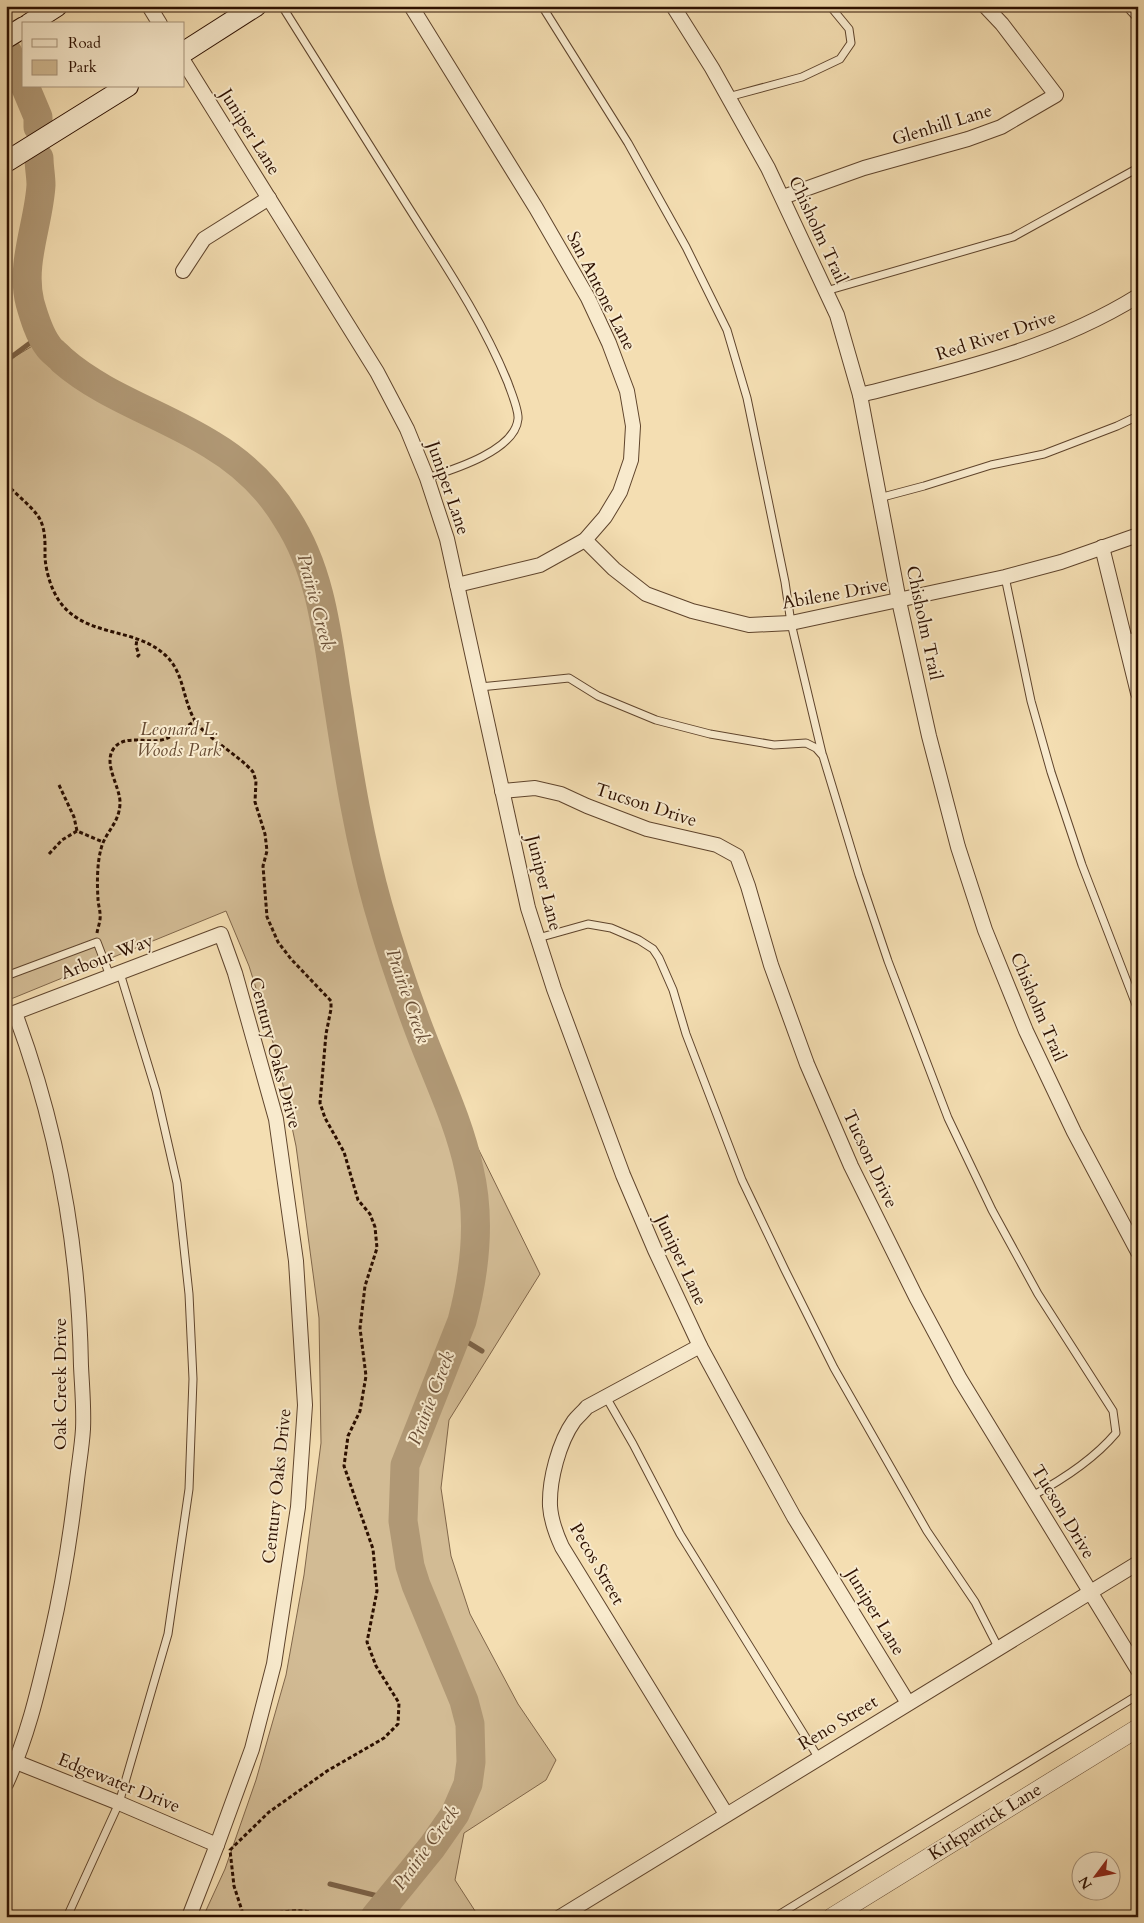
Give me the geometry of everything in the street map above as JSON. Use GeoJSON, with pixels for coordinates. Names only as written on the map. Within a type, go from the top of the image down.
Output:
{"type":"FeatureCollection","features":[{"type":"Feature","properties":{"kind":"main road"},"geometry":{"type":"LineString","coordinates":[[32,22],[57,6]]}},
{"type":"Feature","properties":{"kind":"main road"},"geometry":{"type":"LineString","coordinates":[[185,51],[256,6]]}},
{"type":"Feature","properties":{"kind":"main road"},"geometry":{"type":"LineString","coordinates":[[6,38],[22,28]]}},
{"type":"Feature","properties":{"kind":"main road"},"geometry":{"type":"LineString","coordinates":[[6,162],[125,88]]}},
{"type":"Feature","properties":{"kind":"street"},"geometry":{"type":"LineString","coordinates":[[149,6],[159,22]]}},
{"type":"Feature","properties":{"kind":"street","name":"San Antone Lane"},"geometry":{"type":"LineString","coordinates":[[411,6],[536,208],[588,298],[609,343],[627,391],[634,426],[630,460],[620,492],[605,517],[585,540],[540,565],[457,585]]}},
{"type":"Feature","properties":{"kind":"street","name":"Chisholm Trail"},"geometry":{"type":"LineString","coordinates":[[673,6],[728,97],[783,198],[837,315],[860,395],[899,601],[958,847],[985,930],[1026,1031],[1074,1132],[1138,1252]]}},
{"type":"Feature","properties":{"kind":"street","name":"Glenhill Lane"},"geometry":{"type":"LineString","coordinates":[[783,198],[864,168],[968,140],[1001,127],[1056,95],[1002,24],[985,6]]}},
{"type":"Feature","properties":{"kind":"street","name":"Juniper Lane"},"geometry":{"type":"LineString","coordinates":[[185,64],[377,372],[407,429],[427,478],[447,539],[528,908],[582,1067],[623,1175],[655,1250],[700,1346],[758,1455],[908,1703]]}},
{"type":"Feature","properties":{"kind":"street"},"geometry":{"type":"LineString","coordinates":[[183,271],[204,239],[269,198]]}},
{"type":"Feature","properties":{"kind":"street","name":"Red River Drive"},"geometry":{"type":"LineString","coordinates":[[860,395],[970,367],[1028,349],[1080,328],[1138,296]]}},
{"type":"Feature","properties":{"kind":"street","name":"Abilene Drive"},"geometry":{"type":"LineString","coordinates":[[585,540],[614,569],[646,594],[692,611],[750,625],[791,623],[1005,577],[1061,562],[1138,535]]}},
{"type":"Feature","properties":{"kind":"street"},"geometry":{"type":"LineString","coordinates":[[1102,547],[1138,693]]}},
{"type":"Feature","properties":{"kind":"street","name":"Tucson Drive"},"geometry":{"type":"LineString","coordinates":[[502,791],[535,788],[561,794],[647,829],[717,845],[737,856],[748,886],[774,974],[807,1064],[851,1166],[916,1298],[960,1378],[1138,1670]]}},
{"type":"Feature","properties":{"kind":"street","name":"Arbour Way"},"geometry":{"type":"LineString","coordinates":[[11,1015],[222,934]]}},
{"type":"Feature","properties":{"kind":"street","name":"Century Oaks Drive"},"geometry":{"type":"LineString","coordinates":[[189,1917],[252,1749],[274,1664],[298,1507],[305,1405],[296,1261],[276,1119],[235,973],[222,934]]}},
{"type":"Feature","properties":{"kind":"street","name":"Oak Creek Drive"},"geometry":{"type":"LineString","coordinates":[[6,1784],[11,1760],[36,1702],[64,1582],[83,1428],[80,1320],[69,1216],[47,1112],[31,1056],[11,1015]]}},
{"type":"Feature","properties":{"kind":"street","name":"Pecos Street"},"geometry":{"type":"LineString","coordinates":[[700,1346],[606,1396],[588,1407],[574,1421],[560,1448],[551,1488],[550,1507],[554,1528],[562,1547],[726,1814]]}},
{"type":"Feature","properties":{"kind":"street","name":"Reno Street"},"geometry":{"type":"LineString","coordinates":[[560,1917],[818,1757],[1138,1563]]}},
{"type":"Feature","properties":{"kind":"street","name":"Kirkpatrick Lane"},"geometry":{"type":"LineString","coordinates":[[832,1917],[1138,1728]]}},
{"type":"Feature","properties":{"kind":"street","name":"Edgewater Drive"},"geometry":{"type":"LineString","coordinates":[[11,1760],[120,1803],[217,1845]]}},
{"type":"Feature","properties":{"kind":"lane"},"geometry":{"type":"LineString","coordinates":[[282,6],[456,284],[486,336],[513,398],[518,420],[510,438],[493,451],[466,465],[427,478]]}},
{"type":"Feature","properties":{"kind":"lane"},"geometry":{"type":"LineString","coordinates":[[542,6],[628,143],[686,247],[727,330],[747,398],[785,582],[791,623],[823,756],[859,875],[888,961],[948,1118],[992,1210],[1038,1294],[1114,1411],[1116,1433],[1104,1447],[1054,1484],[1032,1496]]}},
{"type":"Feature","properties":{"kind":"lane"},"geometry":{"type":"LineString","coordinates":[[728,97],[802,76],[840,59],[851,43],[849,29],[830,6]]}},
{"type":"Feature","properties":{"kind":"lane"},"geometry":{"type":"LineString","coordinates":[[1126,6],[1138,19]]}},
{"type":"Feature","properties":{"kind":"lane"},"geometry":{"type":"LineString","coordinates":[[826,291],[1013,237],[1138,168]]}},
{"type":"Feature","properties":{"kind":"lane"},"geometry":{"type":"LineString","coordinates":[[879,498],[991,465],[1044,454],[1138,416]]}},
{"type":"Feature","properties":{"kind":"lane"},"geometry":{"type":"LineString","coordinates":[[1005,577],[1031,701],[1051,772],[1082,865],[1138,1010]]}},
{"type":"Feature","properties":{"kind":"lane"},"geometry":{"type":"LineString","coordinates":[[1124,640],[1138,635]]}},
{"type":"Feature","properties":{"kind":"lane"},"geometry":{"type":"LineString","coordinates":[[480,687],[569,678],[598,696],[656,720],[710,734],[774,745],[806,743],[816,748],[823,756]]}},
{"type":"Feature","properties":{"kind":"lane"},"geometry":{"type":"LineString","coordinates":[[538,938],[588,924],[611,928],[653,948],[673,990],[686,1034],[742,1180],[785,1270],[834,1368],[927,1531],[974,1602],[999,1649]]}},
{"type":"Feature","properties":{"kind":"lane"},"geometry":{"type":"LineString","coordinates":[[6,976],[97,942],[115,975],[156,1091],[177,1183],[189,1294],[193,1379],[190,1489],[168,1634],[120,1803],[67,1917]]}},
{"type":"Feature","properties":{"kind":"lane"},"geometry":{"type":"LineString","coordinates":[[606,1396],[680,1534],[818,1757]]}},
{"type":"Feature","properties":{"kind":"lane"},"geometry":{"type":"LineString","coordinates":[[775,1917],[1138,1695]]}},
{"type":"Feature","properties":{"kind":"path"},"geometry":{"type":"LineString","coordinates":[[137,639],[136,646],[139,655],[137,656]]}},
{"type":"Feature","properties":{"kind":"path"},"geometry":{"type":"LineString","coordinates":[[95,943],[101,915],[98,898],[100,850],[113,828],[120,803],[119,790],[111,766],[111,755],[115,747],[130,739],[164,740],[195,721]]}},
{"type":"Feature","properties":{"kind":"path"},"geometry":{"type":"LineString","coordinates":[[59,785],[74,817],[77,831]]}},
{"type":"Feature","properties":{"kind":"path"},"geometry":{"type":"LineString","coordinates":[[77,831],[103,842]]}},
{"type":"Feature","properties":{"kind":"path"},"geometry":{"type":"LineString","coordinates":[[49,854],[62,840],[77,831]]}},
{"type":"Feature","properties":{"kind":"path"},"geometry":{"type":"LineString","coordinates":[[260,1917],[276,1913],[299,1911],[317,1913],[323,1917]]}},
{"type":"Feature","properties":{"kind":"green space","name":"Leonard L. Woods Park"},"geometry":{"type":"Polygon","coordinates":[[[52,334],[99,383],[221,439],[292,510],[326,581],[352,723],[365,816],[406,967],[470,1132],[540,1274],[449,1420],[441,1488],[451,1556],[470,1614],[518,1704],[556,1760],[546,1780],[464,1833],[455,1880],[479,1917],[203,1917],[225,1869],[256,1780],[286,1675],[304,1575],[321,1443],[319,1318],[296,1146],[276,1052],[249,966],[226,911],[6,1001],[6,362],[52,334]]]}},
{"type":"Feature","properties":{"kind":"waterway","name":"Prairie Creek"},"geometry":{"type":"LineString","coordinates":[[8,53],[22,80]]}},
{"type":"Feature","properties":{"kind":"waterway","name":"Prairie Creek"},"geometry":{"type":"LineString","coordinates":[[26,88],[38,117],[38,127]]}},
{"type":"Feature","properties":{"kind":"waterway","name":"Prairie Creek"},"geometry":{"type":"LineString","coordinates":[[39,158],[40,199],[27,273],[30,303],[39,331],[45,341],[51,350],[62,360],[97,385],[194,434],[244,468],[280,508],[299,541],[309,564],[323,612],[360,833],[378,906],[403,985],[460,1134],[473,1188],[475,1245],[467,1302],[462,1321],[405,1465],[403,1521],[410,1566],[416,1585],[464,1701],[470,1724],[471,1762],[468,1784],[455,1814],[432,1847],[375,1917]]}},
{"type":"Feature","properties":{"kind":"waterway"},"geometry":{"type":"LineString","coordinates":[[6,361],[42,334]]}},
{"type":"Feature","properties":{"kind":"waterway"},"geometry":{"type":"LineString","coordinates":[[456,1335],[482,1351]]}},
{"type":"Feature","properties":{"kind":"waterway"},"geometry":{"type":"LineString","coordinates":[[330,1884],[390,1899]]}}]}
